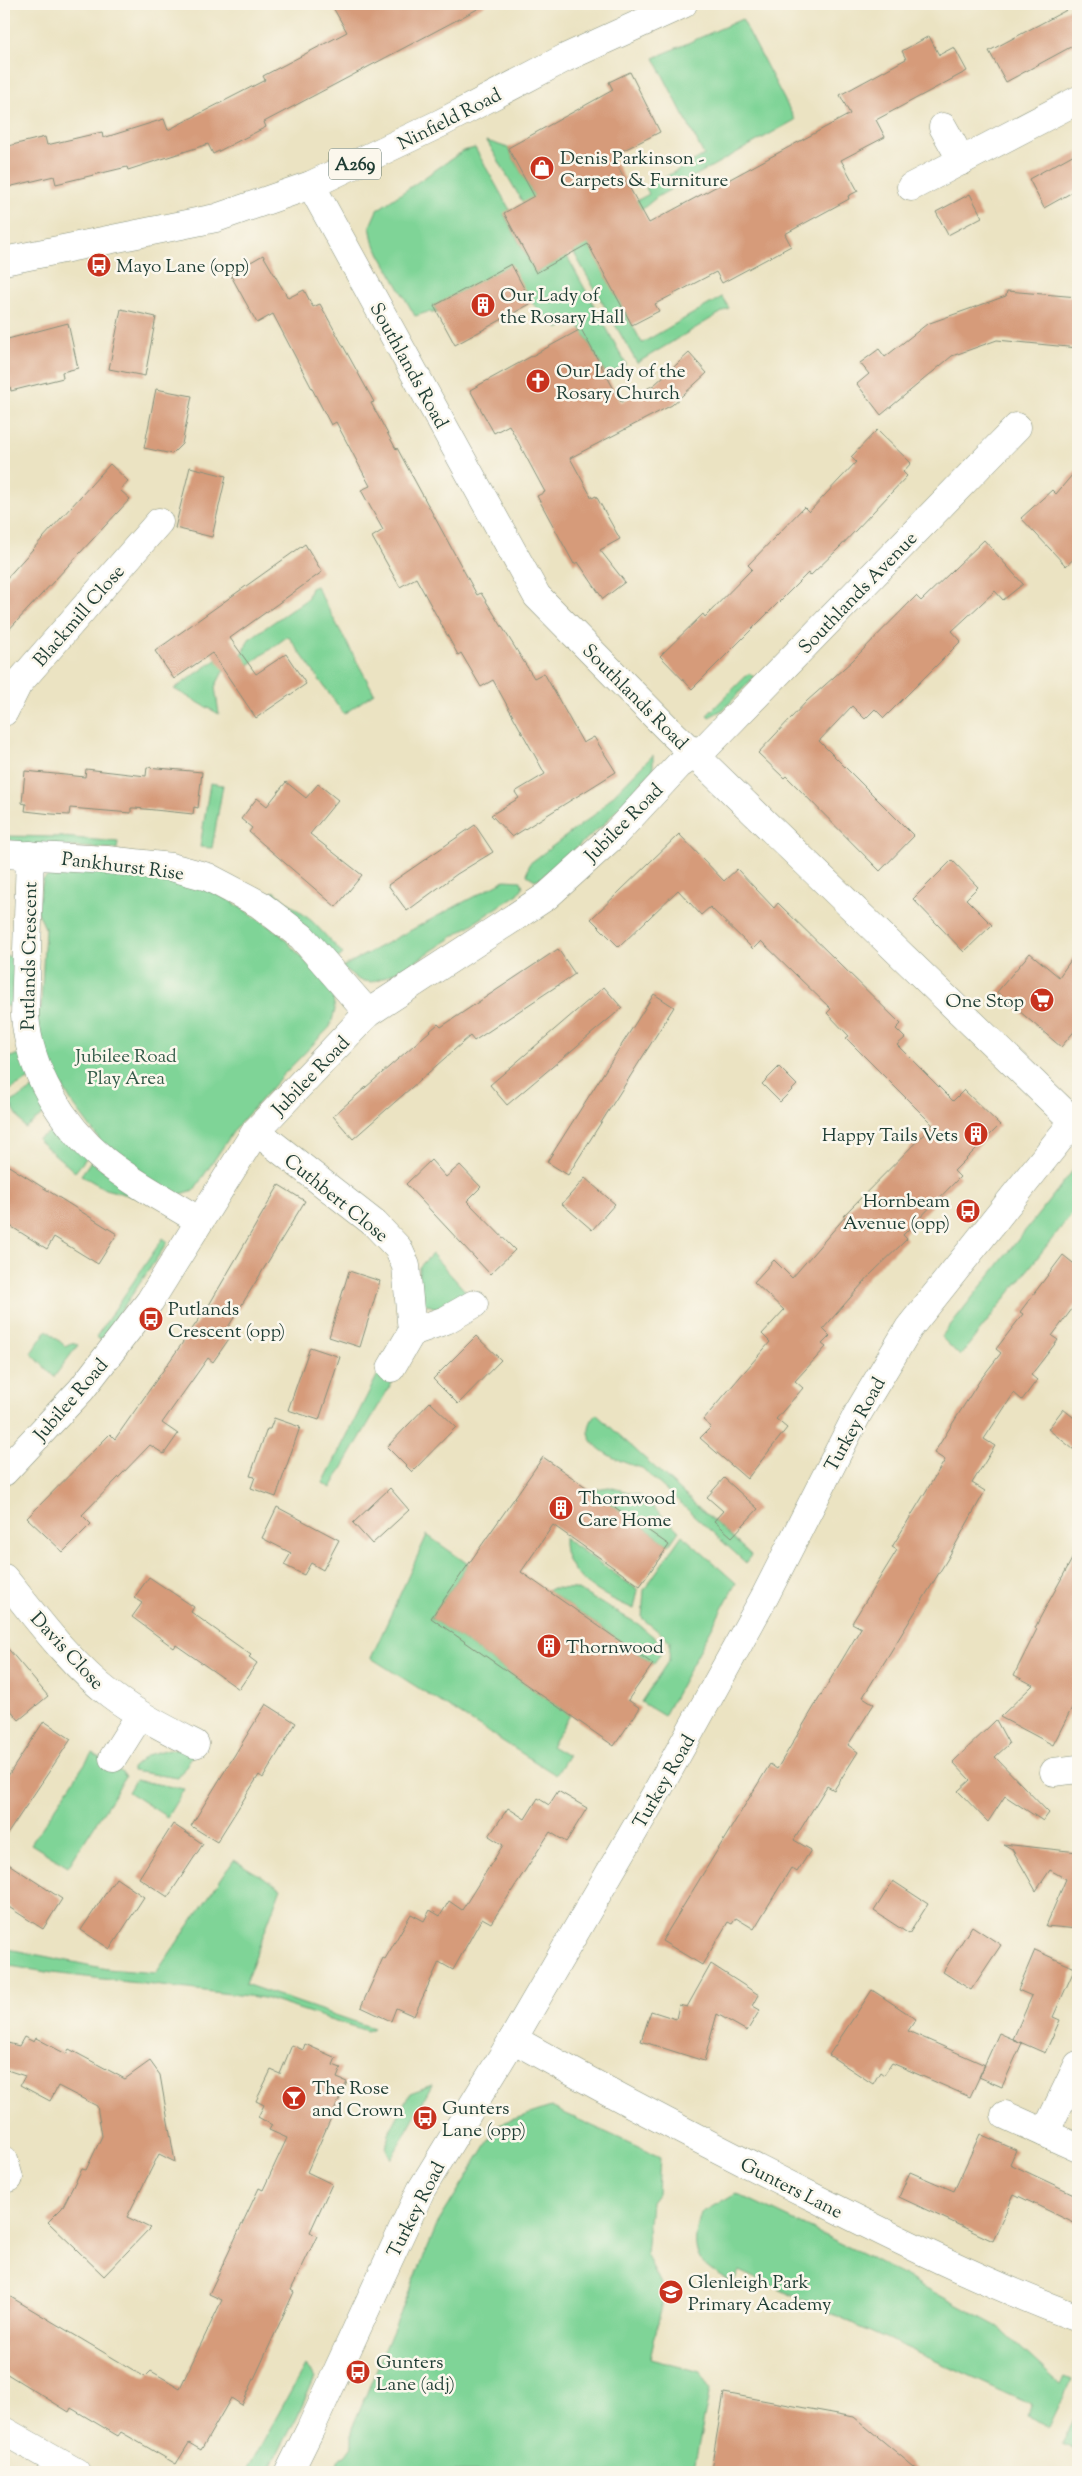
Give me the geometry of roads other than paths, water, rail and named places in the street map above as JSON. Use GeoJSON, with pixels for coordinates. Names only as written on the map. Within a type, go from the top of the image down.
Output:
{"type":"FeatureCollection","features":[{"type":"Feature","properties":{"kind":"street","name":"Ninfield Road"},"geometry":{"type":"LineString","coordinates":[[4,261],[216,218],[310,185],[441,123],[565,58],[683,4]]}},
{"type":"Feature","properties":{"kind":"street"},"geometry":{"type":"LineString","coordinates":[[912,187],[1078,100]]}},
{"type":"Feature","properties":{"kind":"street"},"geometry":{"type":"LineString","coordinates":[[943,127],[962,161]]}},
{"type":"Feature","properties":{"kind":"street","name":"Southlands Road"},"geometry":{"type":"LineString","coordinates":[[310,185],[537,596],[694,754],[1076,1119]]}},
{"type":"Feature","properties":{"kind":"street","name":"Southlands Avenue"},"geometry":{"type":"LineString","coordinates":[[694,754],[707,746],[1017,427]]}},
{"type":"Feature","properties":{"kind":"street","name":"Blackmill Close"},"geometry":{"type":"LineString","coordinates":[[4,712],[18,684],[159,522]]}},
{"type":"Feature","properties":{"kind":"street","name":"Jubilee Road"},"geometry":{"type":"LineString","coordinates":[[4,1472],[80,1390],[108,1357],[150,1301],[198,1220],[256,1131],[368,1013],[547,896],[614,835],[679,764],[694,754]]}},
{"type":"Feature","properties":{"kind":"street","name":"Pankhurst Rise"},"geometry":{"type":"LineString","coordinates":[[4,854],[171,867],[208,877],[260,904],[302,937],[368,1013]]}},
{"type":"Feature","properties":{"kind":"street","name":"Putlands Crescent"},"geometry":{"type":"LineString","coordinates":[[30,855],[25,1015],[27,1040],[47,1089],[77,1134],[105,1161],[198,1220]]}},
{"type":"Feature","properties":{"kind":"street","name":"Turkey Road"},"geometry":{"type":"LineString","coordinates":[[289,2472],[421,2190],[513,2040],[665,1778],[765,1596],[858,1413],[909,1328],[1076,1119]]}},
{"type":"Feature","properties":{"kind":"street","name":"Cuthbert Close"},"geometry":{"type":"LineString","coordinates":[[256,1131],[375,1224],[398,1248],[406,1266],[412,1332]]}},
{"type":"Feature","properties":{"kind":"street"},"geometry":{"type":"LineString","coordinates":[[391,1368],[412,1332],[446,1320],[474,1304]]}},
{"type":"Feature","properties":{"kind":"street","name":"Davis Close"},"geometry":{"type":"LineString","coordinates":[[4,1578],[55,1641],[108,1692],[140,1715],[195,1744]]}},
{"type":"Feature","properties":{"kind":"street"},"geometry":{"type":"LineString","coordinates":[[113,1758],[140,1715]]}},
{"type":"Feature","properties":{"kind":"street","name":"Gunters Lane"},"geometry":{"type":"LineString","coordinates":[[513,2040],[707,2144],[859,2220],[990,2282],[1078,2318]]}},
{"type":"Feature","properties":{"kind":"street"},"geometry":{"type":"LineString","coordinates":[[1045,2133],[1078,2065]]}},
{"type":"Feature","properties":{"kind":"street"},"geometry":{"type":"LineString","coordinates":[[1006,2115],[1078,2148]]}},
{"type":"Feature","properties":{"kind":"street"},"geometry":{"type":"LineString","coordinates":[[4,2431],[76,2472]]}},
{"type":"Feature","properties":{"kind":"place","name":"Denis Parkinson - Carpets & Furniture"},"geometry":{"type":"Point","coordinates":[542,168]}},
{"type":"Feature","properties":{"kind":"place","name":"Mayo Lane (opp)"},"geometry":{"type":"Point","coordinates":[99,265]}},
{"type":"Feature","properties":{"kind":"place","name":"Our Lady of the Rosary Hall"},"geometry":{"type":"Point","coordinates":[483,305]}},
{"type":"Feature","properties":{"kind":"place","name":"Our Lady of the Rosary Church"},"geometry":{"type":"Point","coordinates":[538,381]}},
{"type":"Feature","properties":{"kind":"place","name":"One Stop"},"geometry":{"type":"Point","coordinates":[1042,1000]}},
{"type":"Feature","properties":{"kind":"place","name":"Happy Tails Vets"},"geometry":{"type":"Point","coordinates":[976,1134]}},
{"type":"Feature","properties":{"kind":"place","name":"Hornbeam Avenue (opp)"},"geometry":{"type":"Point","coordinates":[968,1211]}},
{"type":"Feature","properties":{"kind":"place","name":"Putlands Crescent (opp)"},"geometry":{"type":"Point","coordinates":[151,1319]}},
{"type":"Feature","properties":{"kind":"place","name":"Thornwood Care Home"},"geometry":{"type":"Point","coordinates":[561,1508]}},
{"type":"Feature","properties":{"kind":"place","name":"Thornwood"},"geometry":{"type":"Point","coordinates":[549,1646]}},
{"type":"Feature","properties":{"kind":"place","name":"The Rose and Crown"},"geometry":{"type":"Point","coordinates":[294,2098]}},
{"type":"Feature","properties":{"kind":"place","name":"Gunters Lane (opp)"},"geometry":{"type":"Point","coordinates":[425,2118]}},
{"type":"Feature","properties":{"kind":"place","name":"Glenleigh Park Primary Academy"},"geometry":{"type":"Point","coordinates":[671,2292]}},
{"type":"Feature","properties":{"kind":"place","name":"Gunters Lane (adj)"},"geometry":{"type":"Point","coordinates":[358,2372]}},
{"type":"Feature","properties":{"kind":"park label","name":"Jubilee Road Play Area"},"geometry":{"type":"Point","coordinates":[126,1066]}}]}
